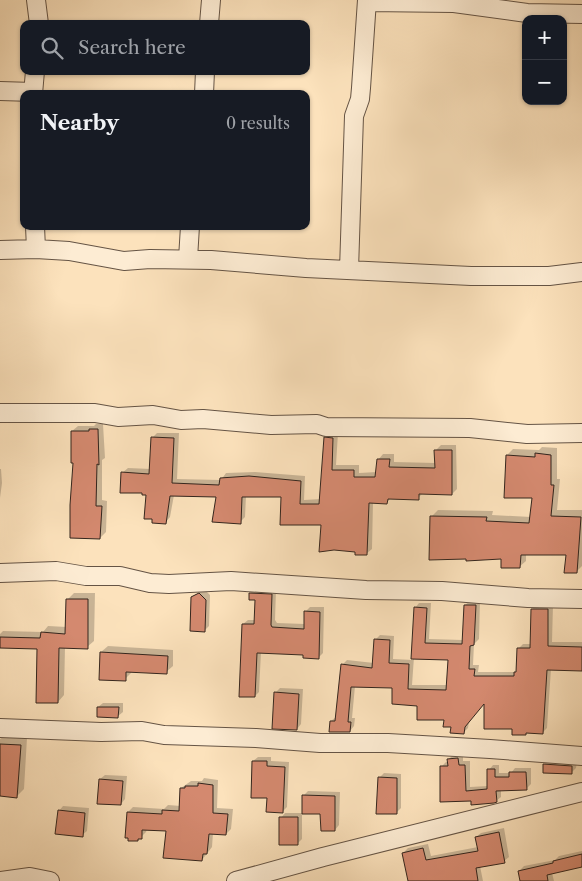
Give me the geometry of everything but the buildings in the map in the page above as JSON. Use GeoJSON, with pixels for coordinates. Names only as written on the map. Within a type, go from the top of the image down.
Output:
{"type":"FeatureCollection","features":[{"type":"Feature","properties":{"kind":"street"},"geometry":{"type":"LineString","coordinates":[[36,0],[38,20]]}},
{"type":"Feature","properties":{"kind":"street"},"geometry":{"type":"LineString","coordinates":[[209,20],[211,0]]}},
{"type":"Feature","properties":{"kind":"street"},"geometry":{"type":"LineString","coordinates":[[349,270],[353,122],[361,88],[367,1],[461,4],[527,13],[582,14]]}},
{"type":"Feature","properties":{"kind":"street"},"geometry":{"type":"LineString","coordinates":[[33,90],[35,75]]}},
{"type":"Feature","properties":{"kind":"street"},"geometry":{"type":"LineString","coordinates":[[204,90],[205,75]]}},
{"type":"Feature","properties":{"kind":"street"},"geometry":{"type":"LineString","coordinates":[[0,91],[20,92]]}},
{"type":"Feature","properties":{"kind":"street"},"geometry":{"type":"LineString","coordinates":[[35,230],[36,249]]}},
{"type":"Feature","properties":{"kind":"street"},"geometry":{"type":"LineString","coordinates":[[188,259],[190,230]]}},
{"type":"Feature","properties":{"kind":"street"},"geometry":{"type":"LineString","coordinates":[[0,250],[36,249],[69,251],[124,261],[188,259],[471,276],[549,276],[582,272]]}},
{"type":"Feature","properties":{"kind":"street"},"geometry":{"type":"LineString","coordinates":[[0,413],[95,413],[118,417],[153,415],[181,420],[202,419],[271,425],[317,424],[326,427],[470,428],[527,434],[582,434]]}},
{"type":"Feature","properties":{"kind":"street"},"geometry":{"type":"LineString","coordinates":[[0,573],[56,571],[86,576],[120,576],[150,583],[231,581],[366,590],[442,591],[528,598],[582,599]]}},
{"type":"Feature","properties":{"kind":"street"},"geometry":{"type":"LineString","coordinates":[[0,728],[101,732],[142,731],[164,735],[320,743],[388,743],[582,756]]}},
{"type":"Feature","properties":{"kind":"street"},"geometry":{"type":"LineString","coordinates":[[236,881],[323,857],[582,792]]}},
{"type":"Feature","properties":{"kind":"street"},"geometry":{"type":"LineString","coordinates":[[0,881],[30,877],[50,881]]}}]}
